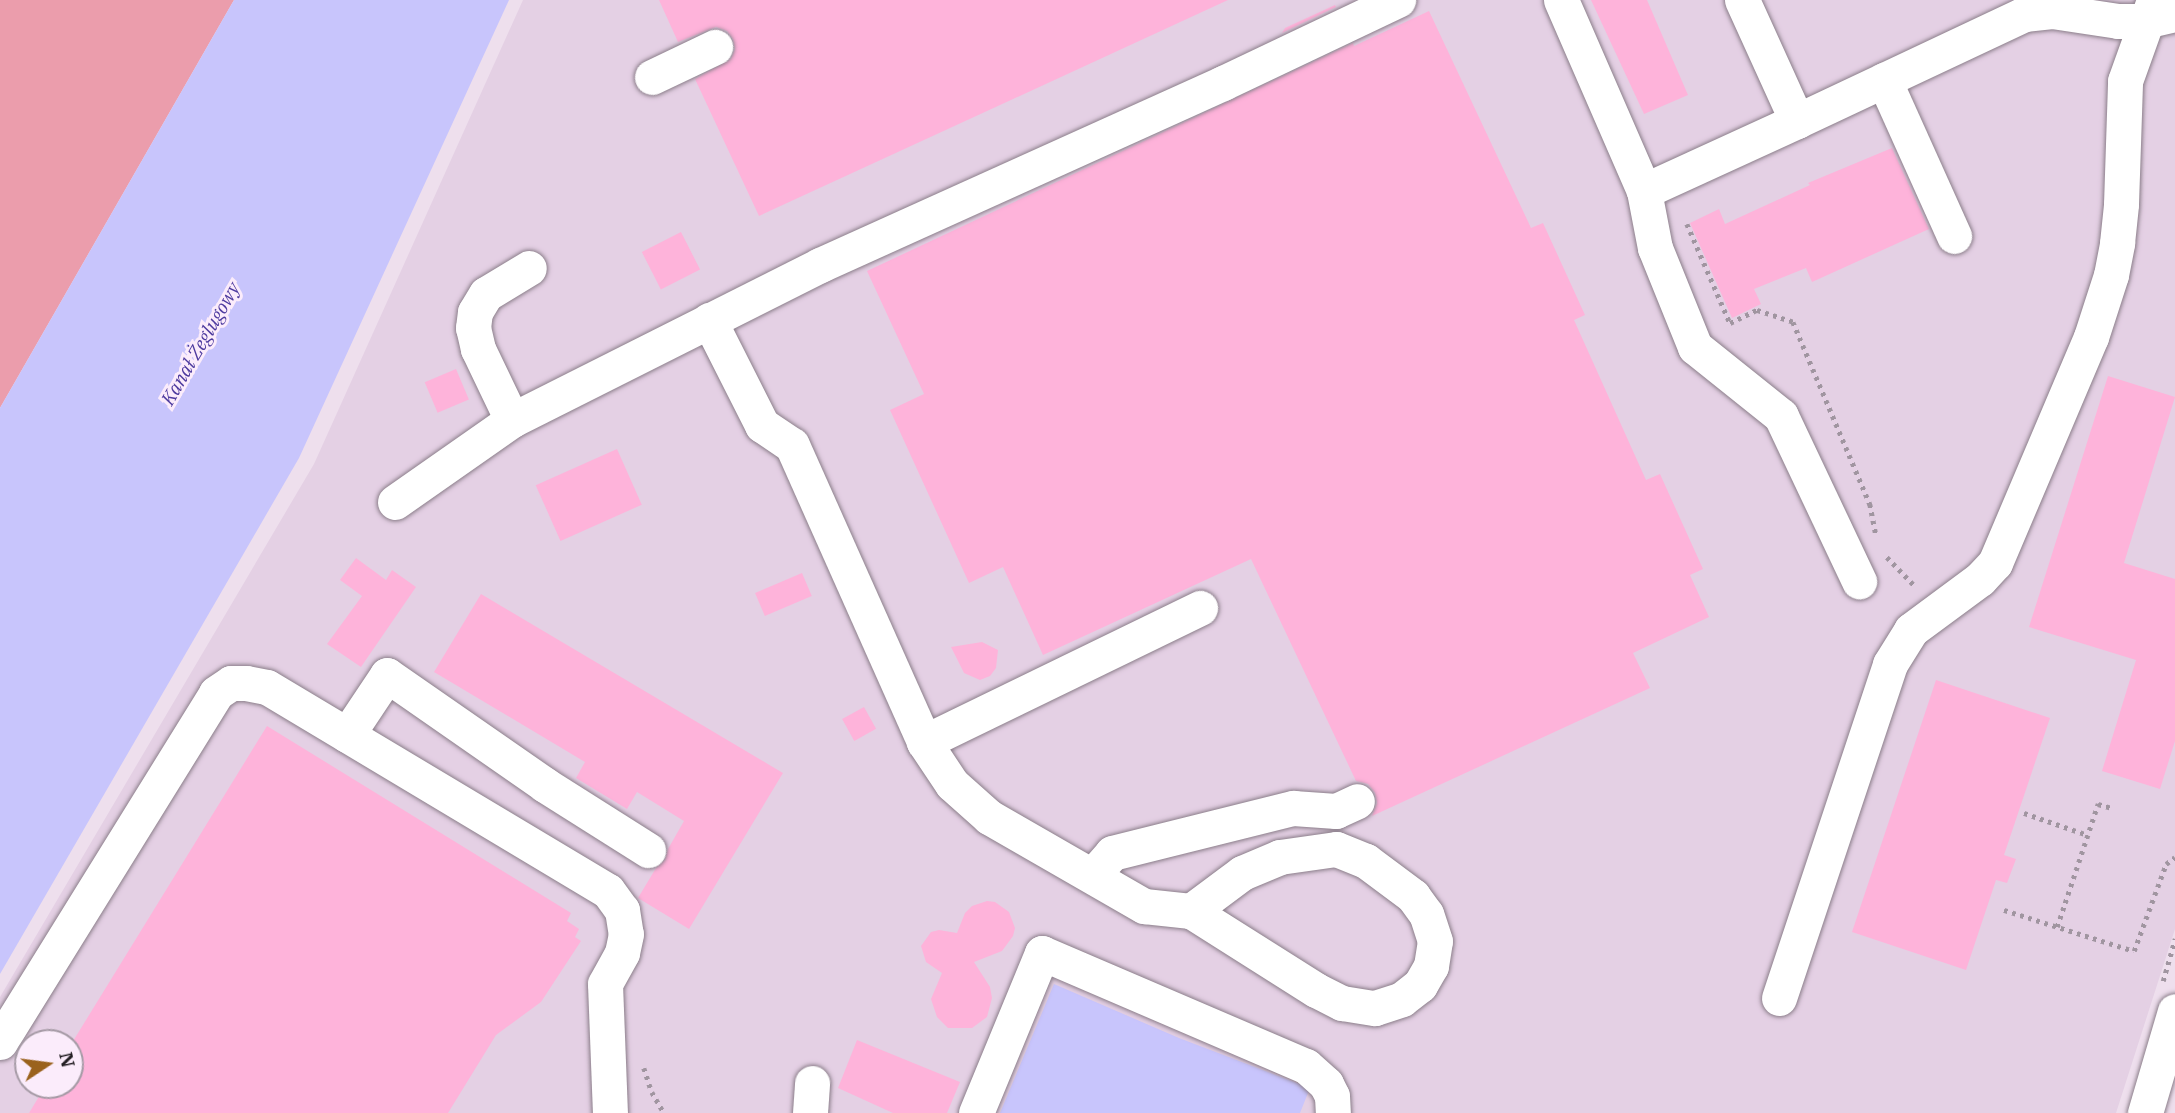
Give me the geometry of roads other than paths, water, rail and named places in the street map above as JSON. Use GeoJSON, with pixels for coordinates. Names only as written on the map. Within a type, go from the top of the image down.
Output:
{"type":"FeatureCollection","features":[{"type":"Feature","properties":{"kind":"street"},"geometry":{"type":"LineString","coordinates":[[395,502],[512,420],[709,320],[820,265],[1210,89],[1398,0]]}},
{"type":"Feature","properties":{"kind":"street"},"geometry":{"type":"LineString","coordinates":[[1561,0],[1644,191],[1655,248],[1695,347],[1780,416],[1859,581]]}},
{"type":"Feature","properties":{"kind":"street"},"geometry":{"type":"LineString","coordinates":[[1742,0],[1797,121]]}},
{"type":"Feature","properties":{"kind":"street"},"geometry":{"type":"LineString","coordinates":[[1644,191],[1884,80],[1989,13],[2024,14],[2052,11],[2118,21],[2158,12]]}},
{"type":"Feature","properties":{"kind":"street"},"geometry":{"type":"LineString","coordinates":[[1779,998],[1890,664],[1910,630],[1936,608],[1980,579],[1995,563],[2091,337],[2111,275],[2117,243],[2125,81],[2158,12]]}},
{"type":"Feature","properties":{"kind":"street"},"geometry":{"type":"LineString","coordinates":[[652,77],[715,47]]}},
{"type":"Feature","properties":{"kind":"street"},"geometry":{"type":"LineString","coordinates":[[1884,80],[1954,236]]}},
{"type":"Feature","properties":{"kind":"street"},"geometry":{"type":"LineString","coordinates":[[512,420],[478,349],[473,328],[475,313],[486,294],[529,268]]}},
{"type":"Feature","properties":{"kind":"street"},"geometry":{"type":"LineString","coordinates":[[709,320],[762,425],[792,445],[924,742],[952,784],[989,817],[1144,906],[1191,911],[1316,990],[1342,1003],[1375,1008],[1402,999],[1420,985],[1431,966],[1435,941],[1426,914],[1412,897],[1366,862],[1336,849],[1280,857],[1242,873],[1191,911]]}},
{"type":"Feature","properties":{"kind":"street"},"geometry":{"type":"LineString","coordinates":[[924,742],[1200,608]]}},
{"type":"Feature","properties":{"kind":"street"},"geometry":{"type":"LineString","coordinates":[[347,735],[387,675],[545,785],[648,850]]}},
{"type":"Feature","properties":{"kind":"street"},"geometry":{"type":"LineString","coordinates":[[0,1042],[216,693],[231,683],[267,687],[608,891],[622,910],[626,934],[622,953],[605,984],[610,1113]]}},
{"type":"Feature","properties":{"kind":"street"},"geometry":{"type":"LineString","coordinates":[[1093,875],[1112,853],[1293,808],[1336,811],[1357,802]]}},
{"type":"Feature","properties":{"kind":"street"},"geometry":{"type":"LineString","coordinates":[[976,1113],[1042,953],[1306,1066],[1326,1084],[1332,1096],[1333,1113]]}},
{"type":"Feature","properties":{"kind":"street"},"geometry":{"type":"LineString","coordinates":[[2145,1113],[2175,1011]]}},
{"type":"Feature","properties":{"kind":"water","name":"Kanał Żeglugowy"},"geometry":{"type":"Polygon","coordinates":[[[234,0],[509,0],[299,458],[0,974],[0,408],[234,0]]]}},
{"type":"Feature","properties":{"kind":"water"},"geometry":{"type":"Polygon","coordinates":[[[1054,984],[1179,1038],[1310,1088],[1300,1113],[1000,1113],[1054,984]]]}}]}
